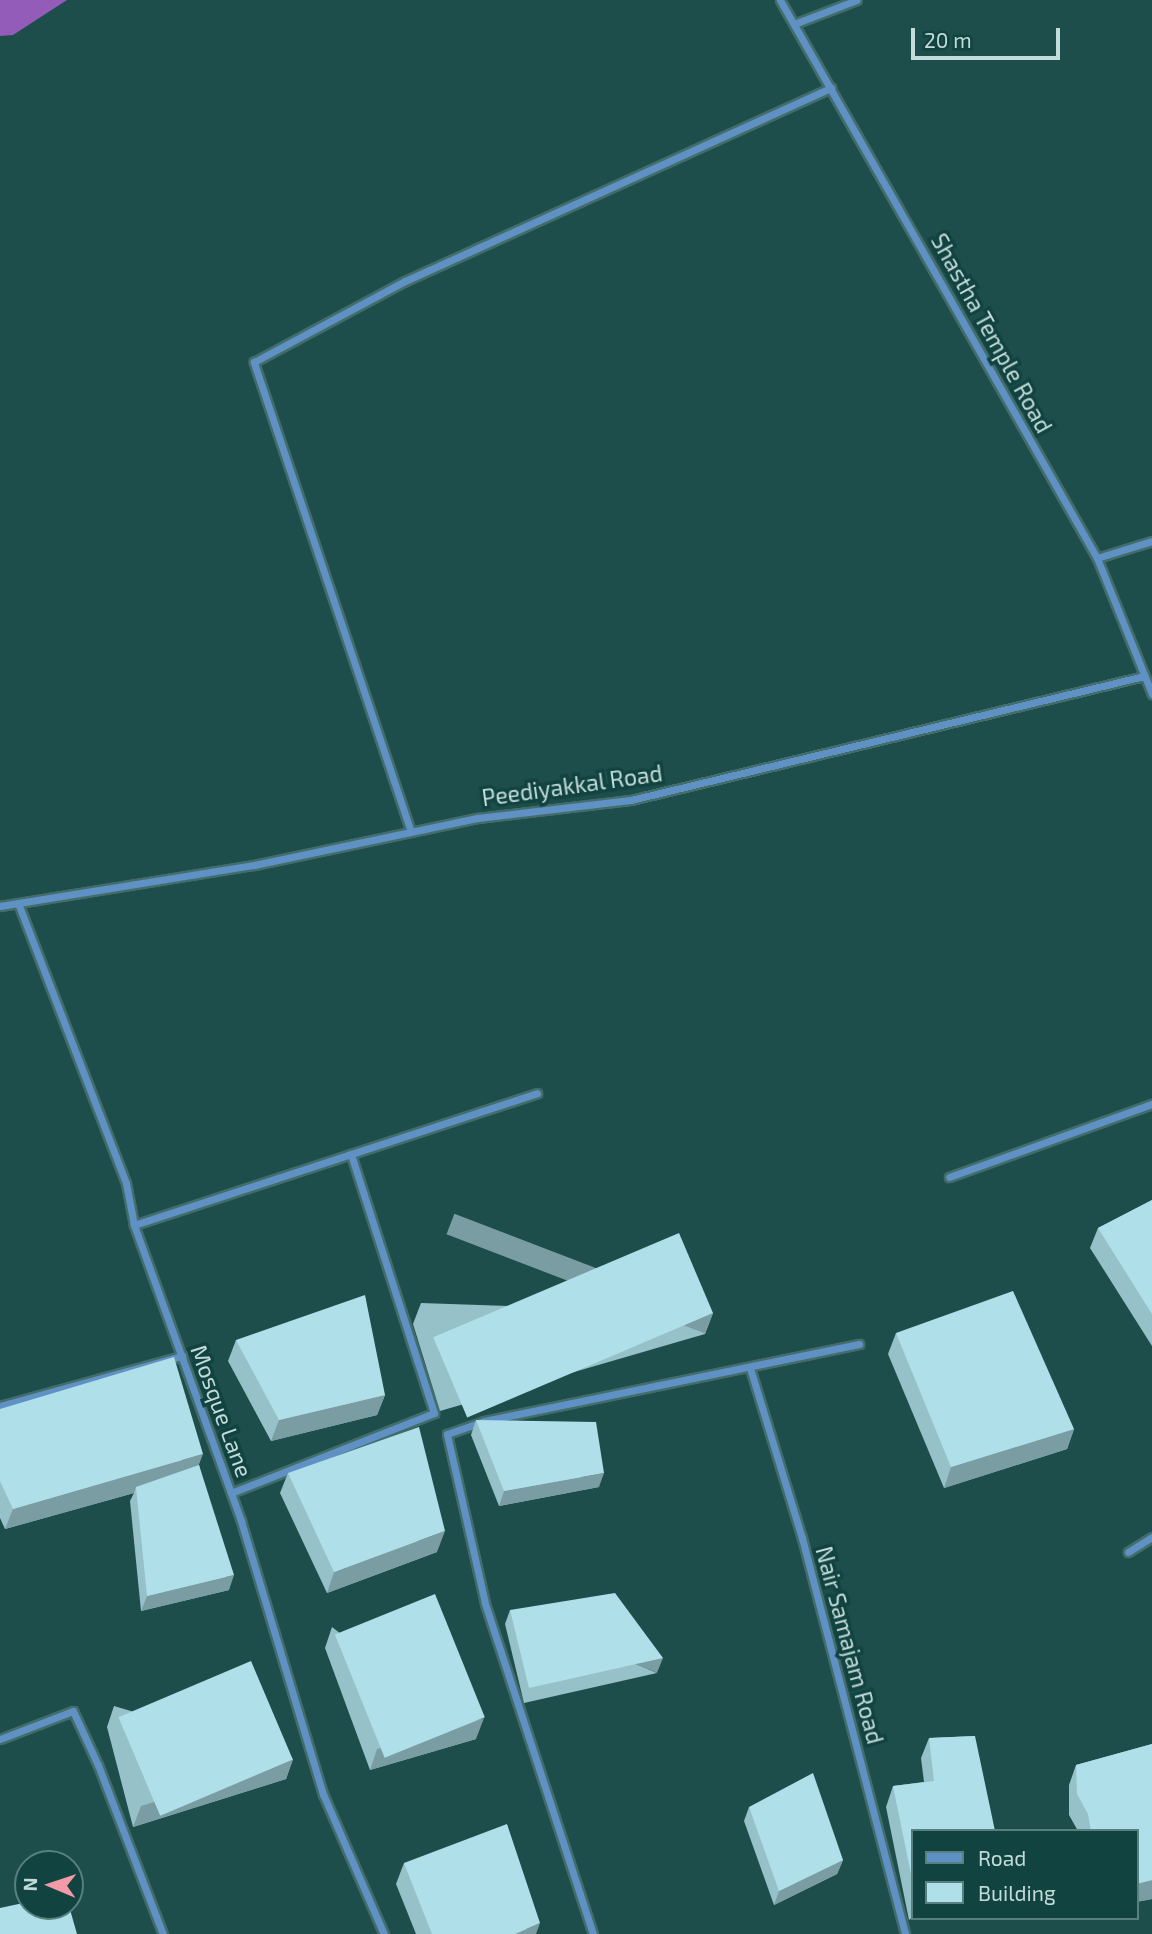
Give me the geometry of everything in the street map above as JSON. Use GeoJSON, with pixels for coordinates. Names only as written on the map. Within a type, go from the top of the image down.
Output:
{"type":"FeatureCollection","features":[{"type":"Feature","properties":{"kind":"street","name":"Shastha Temple Road"},"geometry":{"type":"LineString","coordinates":[[780,0],[1097,558],[1152,694]]}},
{"type":"Feature","properties":{"kind":"street"},"geometry":{"type":"LineString","coordinates":[[794,24],[857,0]]}},
{"type":"Feature","properties":{"kind":"street"},"geometry":{"type":"LineString","coordinates":[[411,832],[254,362],[405,281],[831,88]]}},
{"type":"Feature","properties":{"kind":"street"},"geometry":{"type":"LineString","coordinates":[[1097,558],[1152,541]]}},
{"type":"Feature","properties":{"kind":"street","name":"Peediyakkal Road"},"geometry":{"type":"LineString","coordinates":[[0,906],[254,865],[477,818],[631,800],[1144,676]]}},
{"type":"Feature","properties":{"kind":"street","name":"Mosque Lane"},"geometry":{"type":"LineString","coordinates":[[18,903],[126,1183],[134,1225],[231,1493],[323,1794],[384,1934]]}},
{"type":"Feature","properties":{"kind":"street"},"geometry":{"type":"LineString","coordinates":[[134,1225],[537,1093]]}},
{"type":"Feature","properties":{"kind":"street"},"geometry":{"type":"LineString","coordinates":[[949,1177],[1152,1104]]}},
{"type":"Feature","properties":{"kind":"street"},"geometry":{"type":"LineString","coordinates":[[231,1493],[434,1413],[351,1154]]}},
{"type":"Feature","properties":{"kind":"street"},"geometry":{"type":"LineString","coordinates":[[593,1934],[485,1603],[447,1434],[484,1421],[859,1344]]}},
{"type":"Feature","properties":{"kind":"street"},"geometry":{"type":"LineString","coordinates":[[0,1406],[181,1356]]}},
{"type":"Feature","properties":{"kind":"street","name":"Nair Samajam Road"},"geometry":{"type":"LineString","coordinates":[[750,1368],[802,1538],[905,1934]]}},
{"type":"Feature","properties":{"kind":"street"},"geometry":{"type":"LineString","coordinates":[[1128,1552],[1152,1537]]}},
{"type":"Feature","properties":{"kind":"street"},"geometry":{"type":"LineString","coordinates":[[0,1739],[73,1711],[98,1765],[163,1934]]}},
{"type":"Feature","properties":{"kind":"shaded area"},"geometry":{"type":"Polygon","coordinates":[[[0,0],[67,0],[13,35],[0,36],[0,0]]]}},
{"type":"Feature","properties":{"kind":"building"},"geometry":{"type":"Polygon","coordinates":[[[1152,1200],[1152,1314],[1098,1228],[1152,1200]]]}},
{"type":"Feature","properties":{"kind":"building"},"geometry":{"type":"Polygon","coordinates":[[[679,1233],[713,1313],[467,1417],[433,1337],[679,1233]]]}},
{"type":"Feature","properties":{"kind":"building"},"geometry":{"type":"Polygon","coordinates":[[[1013,1291],[1074,1429],[951,1467],[896,1333],[1013,1291]]]}},
{"type":"Feature","properties":{"kind":"building"},"geometry":{"type":"Polygon","coordinates":[[[365,1295],[385,1395],[279,1420],[236,1340],[365,1295]]]}},
{"type":"Feature","properties":{"kind":"building"},"geometry":{"type":"Polygon","coordinates":[[[174,1357],[203,1454],[13,1509],[0,1481],[0,1409],[174,1357]]]}},
{"type":"Feature","properties":{"kind":"building"},"geometry":{"type":"Polygon","coordinates":[[[476,1420],[596,1422],[604,1473],[504,1491],[476,1420]]]}},
{"type":"Feature","properties":{"kind":"building"},"geometry":{"type":"Polygon","coordinates":[[[419,1427],[445,1531],[334,1572],[288,1473],[419,1427]]]}},
{"type":"Feature","properties":{"kind":"building"},"geometry":{"type":"Polygon","coordinates":[[[199,1465],[234,1575],[147,1596],[136,1487],[199,1465]]]}},
{"type":"Feature","properties":{"kind":"building"},"geometry":{"type":"Polygon","coordinates":[[[615,1593],[663,1658],[529,1688],[510,1610],[615,1593]]]}},
{"type":"Feature","properties":{"kind":"building"},"geometry":{"type":"Polygon","coordinates":[[[435,1594],[485,1717],[385,1758],[335,1634],[435,1594]]]}},
{"type":"Feature","properties":{"kind":"building"},"geometry":{"type":"Polygon","coordinates":[[[251,1661],[293,1759],[160,1816],[118,1717],[251,1661]]]}},
{"type":"Feature","properties":{"kind":"building"},"geometry":{"type":"Polygon","coordinates":[[[975,1736],[995,1829],[911,1829],[911,1874],[893,1786],[934,1781],[929,1738],[975,1736]]]}},
{"type":"Feature","properties":{"kind":"building"},"geometry":{"type":"Polygon","coordinates":[[[1152,1744],[1152,1880],[1138,1884],[1138,1829],[1091,1829],[1088,1814],[1077,1794],[1076,1765],[1152,1744]]]}},
{"type":"Feature","properties":{"kind":"building"},"geometry":{"type":"Polygon","coordinates":[[[813,1773],[843,1860],[779,1891],[749,1807],[813,1773]]]}},
{"type":"Feature","properties":{"kind":"building"},"geometry":{"type":"Polygon","coordinates":[[[507,1824],[540,1923],[515,1934],[432,1934],[404,1863],[507,1824]]]}},
{"type":"Feature","properties":{"kind":"building"},"geometry":{"type":"Polygon","coordinates":[[[14,1905],[14,1920],[73,1920],[77,1934],[0,1934],[0,1908],[14,1905]]]}}]}
